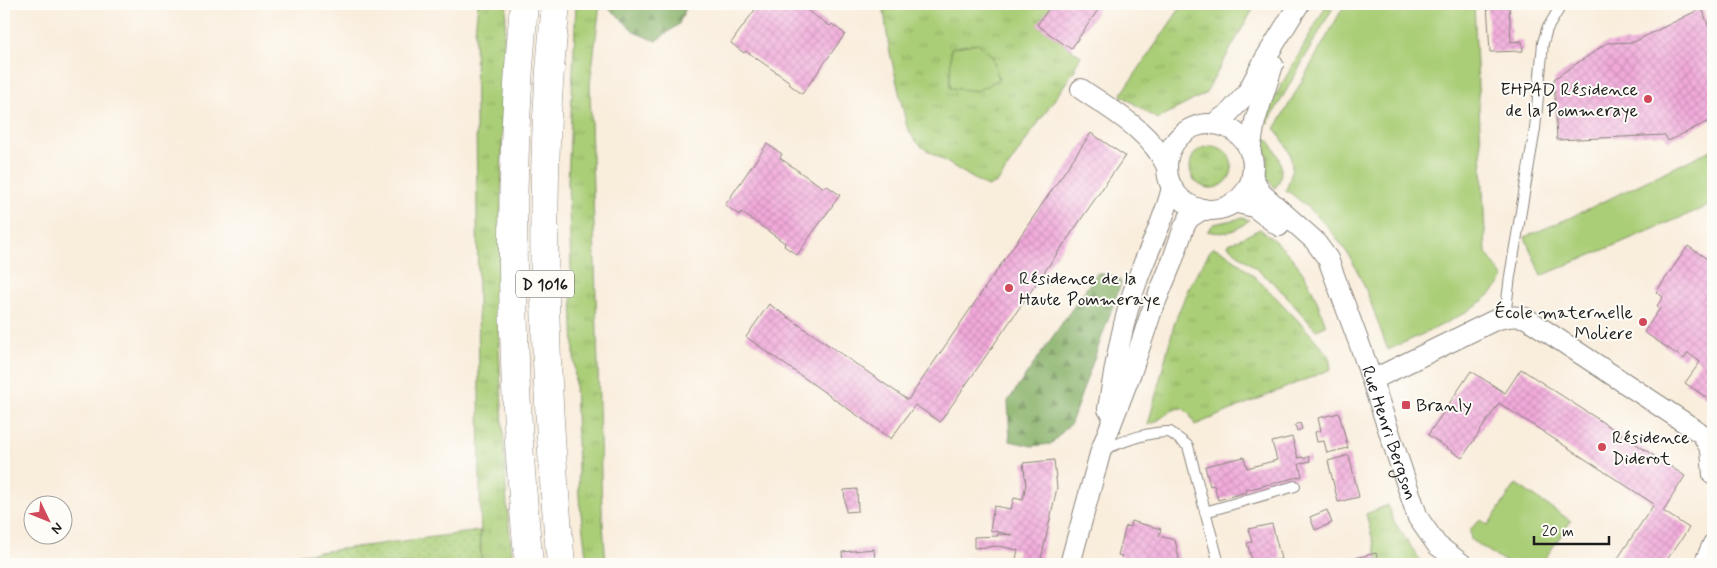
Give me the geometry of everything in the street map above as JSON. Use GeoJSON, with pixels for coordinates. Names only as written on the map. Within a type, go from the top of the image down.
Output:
{"type":"FeatureCollection","features":[{"type":"Feature","properties":{"kind":"highway","name":"D 1016"},"geometry":{"type":"LineString","coordinates":[[524,4],[514,151],[513,257],[516,402],[529,564]]}},
{"type":"Feature","properties":{"kind":"highway","name":"D 1016"},"geometry":{"type":"LineString","coordinates":[[556,4],[547,118],[545,302],[550,438],[561,564]]}},
{"type":"Feature","properties":{"kind":"street"},"geometry":{"type":"LineString","coordinates":[[1213,124],[1229,113],[1247,93],[1264,59],[1299,4]]}},
{"type":"Feature","properties":{"kind":"street"},"geometry":{"type":"LineString","coordinates":[[1081,89],[1124,119],[1151,143],[1167,167],[1172,187],[1185,202],[1203,209],[1219,209],[1234,202],[1243,194],[1252,176],[1250,152],[1255,121],[1288,23]]}},
{"type":"Feature","properties":{"kind":"street"},"geometry":{"type":"LineString","coordinates":[[1124,119],[1164,134],[1176,135],[1196,126],[1213,124],[1222,126],[1234,131],[1243,140],[1250,152]]}},
{"type":"Feature","properties":{"kind":"street"},"geometry":{"type":"LineString","coordinates":[[1167,167],[1172,146],[1184,132]]}},
{"type":"Feature","properties":{"kind":"street","name":"Rue Henri Bergson"},"geometry":{"type":"LineString","coordinates":[[1252,176],[1257,188],[1266,198],[1307,233],[1328,259],[1372,380],[1418,518],[1437,544],[1459,563]]}},
{"type":"Feature","properties":{"kind":"street"},"geometry":{"type":"LineString","coordinates":[[1101,450],[1114,367],[1132,294],[1165,212],[1172,187]]}},
{"type":"Feature","properties":{"kind":"street","name":"Rue Henri Bergson"},"geometry":{"type":"LineString","coordinates":[[1234,202],[1254,207],[1270,218],[1315,258],[1338,286]]}},
{"type":"Feature","properties":{"kind":"street"},"geometry":{"type":"LineString","coordinates":[[1070,564],[1101,450],[1132,370],[1150,313],[1172,262],[1182,230],[1189,218],[1203,209]]}},
{"type":"Feature","properties":{"kind":"street"},"geometry":{"type":"LineString","coordinates":[[1372,380],[1505,317],[1517,316],[1526,318],[1535,322],[1695,428],[1707,440],[1711,450],[1713,475]]}},
{"type":"Feature","properties":{"kind":"street"},"geometry":{"type":"LineString","coordinates":[[1704,564],[1713,544]]}},
{"type":"Feature","properties":{"kind":"lane"},"geometry":{"type":"LineString","coordinates":[[1505,317],[1510,276],[1536,129],[1543,43],[1547,29],[1562,4]]}},
{"type":"Feature","properties":{"kind":"lane"},"geometry":{"type":"LineString","coordinates":[[1101,450],[1140,435],[1156,432],[1170,432],[1188,446],[1219,564]]}},
{"type":"Feature","properties":{"kind":"lane"},"geometry":{"type":"LineString","coordinates":[[1205,512],[1296,486]]}},
{"type":"Feature","properties":{"kind":"green space"},"geometry":{"type":"Polygon","coordinates":[[[478,4],[507,4],[504,39],[499,348],[507,506],[513,564],[481,564],[475,31],[478,4]]]}},
{"type":"Feature","properties":{"kind":"green space"},"geometry":{"type":"Polygon","coordinates":[[[576,4],[600,4],[590,85],[602,510],[606,564],[587,564],[579,497],[568,181],[576,4]]]}},
{"type":"Feature","properties":{"kind":"green space"},"geometry":{"type":"Polygon","coordinates":[[[605,4],[687,4],[679,24],[656,41],[636,33],[605,4]]]}},
{"type":"Feature","properties":{"kind":"green space"},"geometry":{"type":"Polygon","coordinates":[[[883,4],[1052,4],[1038,25],[1081,56],[1074,67],[1076,68],[997,183],[987,187],[922,147],[914,139],[907,127],[889,48],[883,4]]]}},
{"type":"Feature","properties":{"kind":"green space"},"geometry":{"type":"Polygon","coordinates":[[[1183,4],[1256,4],[1205,94],[1157,119],[1121,95],[1183,4]]]}},
{"type":"Feature","properties":{"kind":"green space"},"geometry":{"type":"Polygon","coordinates":[[[1327,4],[1335,4],[1268,123],[1265,121],[1267,111],[1327,4]]]}},
{"type":"Feature","properties":{"kind":"green space"},"geometry":{"type":"Polygon","coordinates":[[[1345,4],[1474,4],[1486,253],[1504,278],[1495,290],[1468,311],[1388,350],[1365,289],[1348,254],[1320,219],[1286,190],[1291,172],[1291,158],[1289,151],[1275,129],[1345,4]]]}},
{"type":"Feature","properties":{"kind":"green space"},"geometry":{"type":"Polygon","coordinates":[[[978,43],[992,56],[999,79],[977,91],[950,88],[951,48],[978,43]]]}},
{"type":"Feature","properties":{"kind":"green space"},"geometry":{"type":"Polygon","coordinates":[[[1262,134],[1272,145],[1281,167],[1279,181],[1275,188],[1267,179],[1267,156],[1260,139],[1262,134]]]}},
{"type":"Feature","properties":{"kind":"green space"},"geometry":{"type":"Polygon","coordinates":[[[1211,146],[1226,152],[1232,167],[1226,182],[1211,188],[1196,182],[1190,167],[1196,152],[1211,146]]]}},
{"type":"Feature","properties":{"kind":"green space"},"geometry":{"type":"Polygon","coordinates":[[[1713,149],[1713,204],[1541,276],[1525,237],[1567,219],[1713,149]]]}},
{"type":"Feature","properties":{"kind":"green space"},"geometry":{"type":"Polygon","coordinates":[[[1242,218],[1249,220],[1230,232],[1207,231],[1214,224],[1242,218]]]}},
{"type":"Feature","properties":{"kind":"green space"},"geometry":{"type":"Polygon","coordinates":[[[1260,229],[1285,250],[1302,271],[1315,295],[1326,326],[1316,330],[1276,285],[1227,245],[1260,229]]]}},
{"type":"Feature","properties":{"kind":"green space"},"geometry":{"type":"Polygon","coordinates":[[[1213,248],[1223,252],[1254,276],[1290,312],[1327,354],[1331,369],[1195,425],[1190,415],[1183,408],[1173,410],[1148,425],[1175,321],[1188,289],[1213,248]]]}},
{"type":"Feature","properties":{"kind":"green space"},"geometry":{"type":"Polygon","coordinates":[[[1097,273],[1117,277],[1121,283],[1071,423],[1051,444],[1032,446],[1010,441],[1008,401],[1097,273]]]}},
{"type":"Feature","properties":{"kind":"green space"},"geometry":{"type":"Polygon","coordinates":[[[1516,484],[1571,521],[1544,560],[1549,564],[1509,564],[1471,540],[1470,530],[1480,519],[1488,525],[1516,484]]]}},
{"type":"Feature","properties":{"kind":"green space"},"geometry":{"type":"Polygon","coordinates":[[[1388,505],[1394,522],[1423,564],[1379,564],[1366,514],[1388,505]]]}},
{"type":"Feature","properties":{"kind":"green space"},"geometry":{"type":"Polygon","coordinates":[[[480,531],[481,564],[225,564],[249,561],[480,531]]]}},
{"type":"Feature","properties":{"kind":"building"},"geometry":{"type":"Polygon","coordinates":[[[759,4],[798,4],[845,34],[802,94],[789,84],[790,82],[746,51],[744,53],[731,43],[759,4]]]}},
{"type":"Feature","properties":{"kind":"building"},"geometry":{"type":"Polygon","coordinates":[[[1052,4],[1102,4],[1071,49],[1037,25],[1052,4]]]}},
{"type":"Feature","properties":{"kind":"building"},"geometry":{"type":"Polygon","coordinates":[[[1487,4],[1509,4],[1511,42],[1522,41],[1523,51],[1490,52],[1487,4]]]}},
{"type":"Feature","properties":{"kind":"building","name":"EHPAD Résidence de la Pommeraye"},"geometry":{"type":"Polygon","coordinates":[[[1702,8],[1713,39],[1713,119],[1668,141],[1665,135],[1557,140],[1554,79],[1607,43],[1634,42],[1702,8]]]}},
{"type":"Feature","properties":{"kind":"building","name":"Résidence de la Haute Pommeraye"},"geometry":{"type":"Polygon","coordinates":[[[1091,133],[1125,156],[940,422],[915,405],[891,439],[746,337],[769,304],[908,400],[1091,133]]]}},
{"type":"Feature","properties":{"kind":"building"},"geometry":{"type":"Polygon","coordinates":[[[767,144],[782,154],[780,158],[804,175],[824,188],[826,185],[840,195],[797,255],[784,246],[785,243],[741,212],[739,215],[725,205],[767,144]]]}},
{"type":"Feature","properties":{"kind":"building"},"geometry":{"type":"Polygon","coordinates":[[[1688,246],[1713,263],[1713,402],[1685,383],[1700,362],[1688,353],[1684,359],[1644,332],[1660,308],[1657,306],[1663,297],[1656,292],[1688,246]]]}},
{"type":"Feature","properties":{"kind":"building","name":"Résidence Diderot"},"geometry":{"type":"Polygon","coordinates":[[[1521,369],[1685,476],[1663,511],[1689,528],[1664,564],[1614,564],[1654,504],[1499,403],[1462,458],[1428,435],[1471,371],[1505,393],[1521,369]]]}},
{"type":"Feature","properties":{"kind":"building"},"geometry":{"type":"Polygon","coordinates":[[[1339,413],[1348,448],[1327,453],[1324,441],[1317,442],[1315,432],[1321,431],[1318,418],[1339,413]]]}},
{"type":"Feature","properties":{"kind":"building"},"geometry":{"type":"Polygon","coordinates":[[[1300,423],[1302,429],[1297,431],[1295,425],[1300,423]]]}},
{"type":"Feature","properties":{"kind":"building"},"geometry":{"type":"Polygon","coordinates":[[[1292,437],[1298,458],[1303,457],[1304,459],[1309,456],[1310,461],[1299,464],[1302,476],[1246,490],[1247,492],[1218,500],[1214,485],[1210,486],[1205,466],[1244,457],[1247,468],[1277,460],[1272,442],[1292,437]]]}},
{"type":"Feature","properties":{"kind":"building"},"geometry":{"type":"Polygon","coordinates":[[[1349,455],[1359,497],[1338,502],[1328,461],[1349,455]]]}},
{"type":"Feature","properties":{"kind":"building"},"geometry":{"type":"Polygon","coordinates":[[[1054,460],[1057,488],[1040,564],[1015,564],[1018,550],[998,546],[974,548],[974,537],[998,536],[997,534],[1012,535],[990,530],[994,506],[1011,509],[1014,498],[1023,500],[1026,483],[1023,463],[1054,460]]]}},
{"type":"Feature","properties":{"kind":"building"},"geometry":{"type":"Polygon","coordinates":[[[857,489],[858,511],[846,512],[844,490],[857,489]]]}},
{"type":"Feature","properties":{"kind":"building"},"geometry":{"type":"Polygon","coordinates":[[[1327,510],[1332,523],[1315,530],[1310,517],[1327,510]]]}},
{"type":"Feature","properties":{"kind":"building"},"geometry":{"type":"Polygon","coordinates":[[[1131,521],[1161,529],[1159,536],[1175,540],[1180,564],[1120,564],[1122,556],[1118,555],[1126,526],[1130,527],[1131,521]]]}},
{"type":"Feature","properties":{"kind":"building"},"geometry":{"type":"Polygon","coordinates":[[[1272,524],[1281,559],[1253,564],[1247,543],[1252,542],[1248,529],[1272,524]]]}},
{"type":"Feature","properties":{"kind":"building"},"geometry":{"type":"Polygon","coordinates":[[[874,549],[875,561],[843,564],[842,552],[874,549]]]}},
{"type":"Feature","properties":{"kind":"building"},"geometry":{"type":"Polygon","coordinates":[[[1376,553],[1379,564],[1352,564],[1351,559],[1376,553]]]}},
{"type":"Feature","properties":{"kind":"building"},"geometry":{"type":"Polygon","coordinates":[[[977,559],[999,563],[999,564],[976,564],[977,559]]]}},
{"type":"Feature","properties":{"kind":"place","name":"EHPAD Résidence de la Pommeraye"},"geometry":{"type":"Point","coordinates":[1648,99]}},
{"type":"Feature","properties":{"kind":"place","name":"Résidence de la Haute Pommeraye"},"geometry":{"type":"Point","coordinates":[1009,288]}},
{"type":"Feature","properties":{"kind":"place","name":"École maternelle Moliere"},"geometry":{"type":"Point","coordinates":[1643,322]}},
{"type":"Feature","properties":{"kind":"place","name":"Branly"},"geometry":{"type":"Point","coordinates":[1406,405]}},
{"type":"Feature","properties":{"kind":"place","name":"Résidence Diderot"},"geometry":{"type":"Point","coordinates":[1602,447]}}]}
